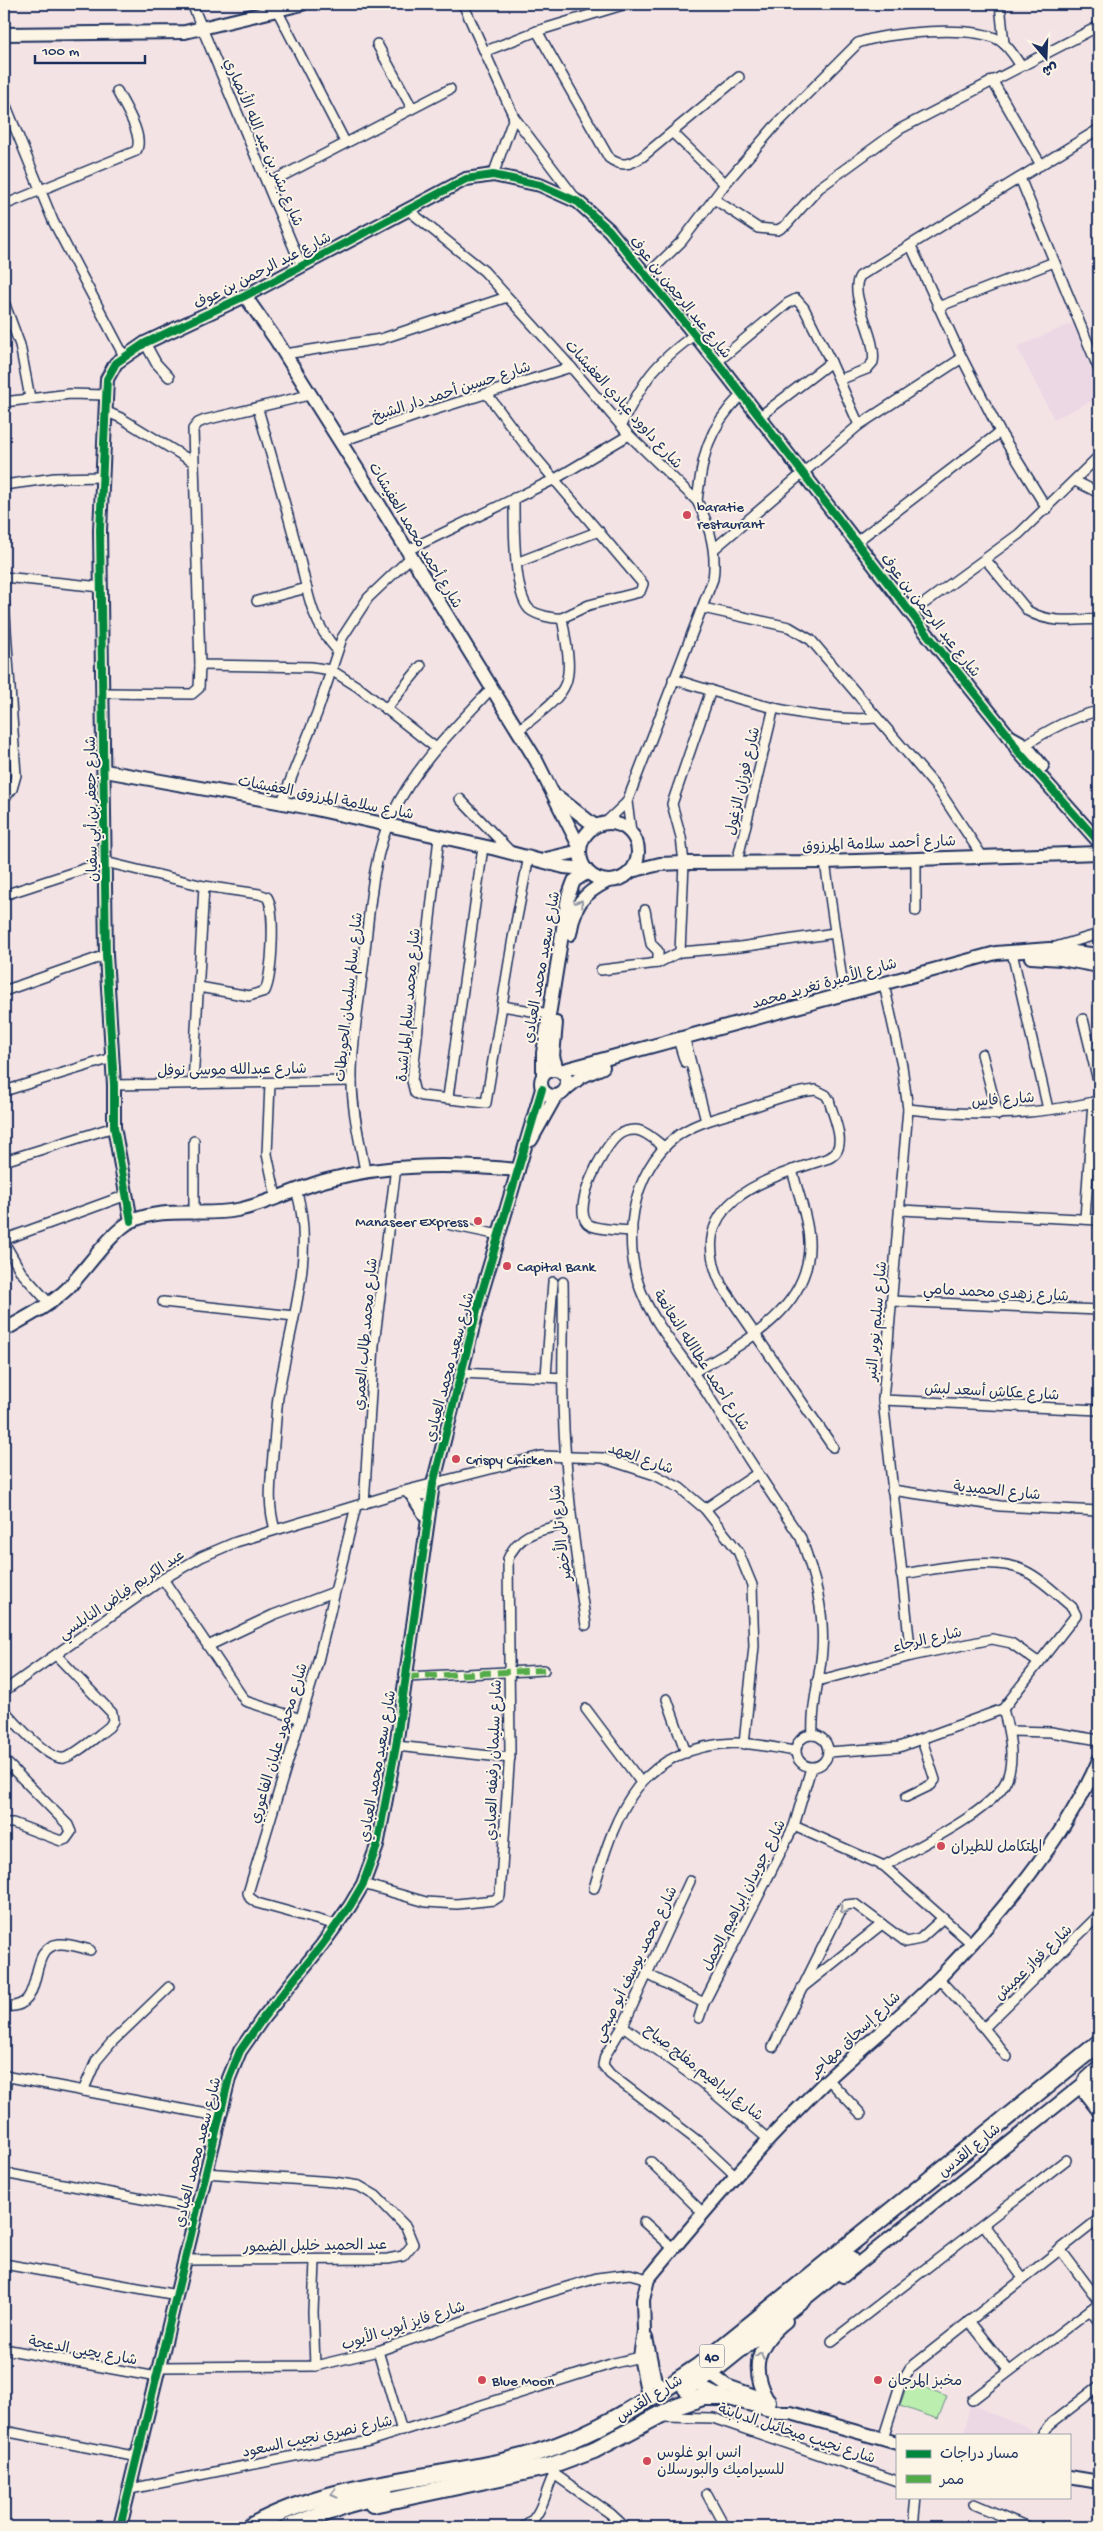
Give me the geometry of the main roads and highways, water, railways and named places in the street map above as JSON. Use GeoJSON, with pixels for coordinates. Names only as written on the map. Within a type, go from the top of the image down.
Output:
{"type":"FeatureCollection","features":[{"type":"Feature","properties":{"kind":"highway","name":"شارع القدس"},"geometry":{"type":"LineString","coordinates":[[250,2527],[277,2521],[336,2494],[469,2469],[544,2451],[597,2429],[699,2373],[1099,2043]]}},
{"type":"Feature","properties":{"kind":"highway","name":"شارع القدس"},"geometry":{"type":"LineString","coordinates":[[289,2527],[348,2504],[546,2459],[616,2430],[699,2373],[1099,2056]]}},
{"type":"Feature","properties":{"kind":"highway"},"geometry":{"type":"LineString","coordinates":[[1083,2084],[1099,2070]]}},
{"type":"Feature","properties":{"kind":"highway"},"geometry":{"type":"LineString","coordinates":[[348,2504],[364,2506],[396,2501],[552,2470],[695,2399],[721,2397]]}},
{"type":"Feature","properties":{"kind":"place","name":"baratie restaurant"},"geometry":{"type":"Point","coordinates":[687,515]}},
{"type":"Feature","properties":{"kind":"place","name":"Manaseer Express"},"geometry":{"type":"Point","coordinates":[478,1221]}},
{"type":"Feature","properties":{"kind":"place","name":"Capital Bank"},"geometry":{"type":"Point","coordinates":[507,1266]}},
{"type":"Feature","properties":{"kind":"place","name":"Crispy Chicken"},"geometry":{"type":"Point","coordinates":[456,1459]}},
{"type":"Feature","properties":{"kind":"place","name":"المتكامل للطيران"},"geometry":{"type":"Point","coordinates":[941,1846]}},
{"type":"Feature","properties":{"kind":"place","name":"Blue Moon"},"geometry":{"type":"Point","coordinates":[482,2380]}},
{"type":"Feature","properties":{"kind":"place","name":"مخبز المرجان"},"geometry":{"type":"Point","coordinates":[878,2380]}},
{"type":"Feature","properties":{"kind":"place","name":"انس ابو غلوس للسيراميك والبورسلان"},"geometry":{"type":"Point","coordinates":[647,2461]}}]}
